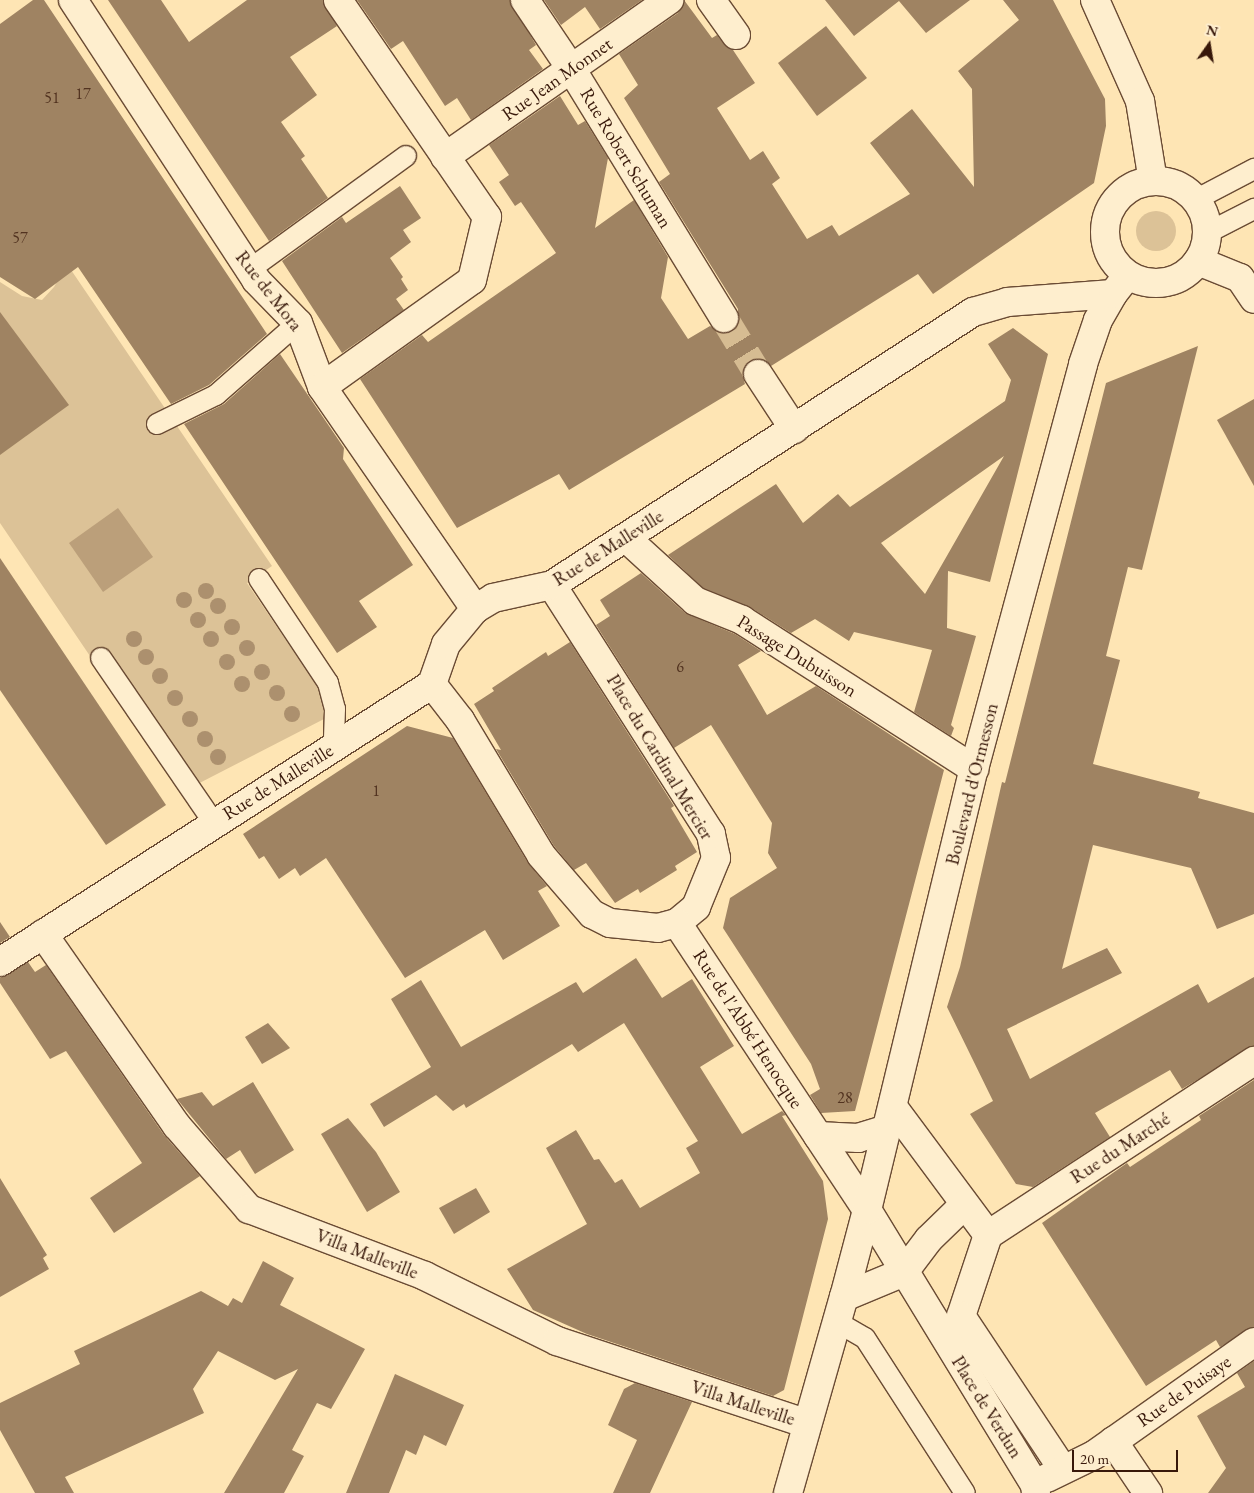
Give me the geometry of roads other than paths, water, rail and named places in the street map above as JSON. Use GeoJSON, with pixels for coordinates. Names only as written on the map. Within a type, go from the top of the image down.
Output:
{"type":"FeatureCollection","features":[{"type":"Feature","properties":{"kind":"street","name":"Rue de Mora"},"geometry":{"type":"LineString","coordinates":[[73,0],[250,270],[298,323],[322,387],[475,608]]}},
{"type":"Feature","properties":{"kind":"street"},"geometry":{"type":"LineString","coordinates":[[322,387],[472,280],[487,217],[338,0]]}},
{"type":"Feature","properties":{"kind":"street","name":"Rue Robert Schuman"},"geometry":{"type":"LineString","coordinates":[[525,0],[572,70],[724,318]]}},
{"type":"Feature","properties":{"kind":"street","name":"Rue Jean Monnet"},"geometry":{"type":"LineString","coordinates":[[445,157],[572,70],[669,0]]}},
{"type":"Feature","properties":{"kind":"street"},"geometry":{"type":"LineString","coordinates":[[711,0],[736,36]]}},
{"type":"Feature","properties":{"kind":"street"},"geometry":{"type":"LineString","coordinates":[[1095,0],[1140,101],[1153,181]]}},
{"type":"Feature","properties":{"kind":"street"},"geometry":{"type":"LineString","coordinates":[[1153,181],[1182,188],[1195,200],[1204,215],[1207,233],[1198,261],[1173,280],[1158,283],[1120,285],[1116,264],[1108,250],[1106,218],[1124,192],[1138,184],[1153,181]]}},
{"type":"Feature","properties":{"kind":"street"},"geometry":{"type":"LineString","coordinates":[[1198,261],[1249,282]]}},
{"type":"Feature","properties":{"kind":"street","name":"Rue de Malleville"},"geometry":{"type":"LineString","coordinates":[[0,962],[432,684],[446,644],[475,608],[493,598],[552,586],[974,312],[1007,302],[1120,285]]}},
{"type":"Feature","properties":{"kind":"street","name":"Boulevard d'Ormesson"},"geometry":{"type":"LineString","coordinates":[[788,1493],[805,1423],[841,1309],[868,1210],[974,769],[1083,364],[1098,320],[1120,285]]}},
{"type":"Feature","properties":{"kind":"street"},"geometry":{"type":"LineString","coordinates":[[758,374],[794,429]]}},
{"type":"Feature","properties":{"kind":"street","name":"Passage Dubuisson"},"geometry":{"type":"LineString","coordinates":[[626,538],[695,601],[742,620],[974,769]]}},
{"type":"Feature","properties":{"kind":"street","name":"Place du Cardinal Mercier"},"geometry":{"type":"LineString","coordinates":[[432,684],[460,720],[541,855],[592,914],[610,923],[634,928],[658,928],[677,922],[696,907],[707,887],[716,858],[711,834],[552,586]]}},
{"type":"Feature","properties":{"kind":"street","name":"Rue de l'Abbé Henocque"},"geometry":{"type":"LineString","coordinates":[[677,922],[868,1210]]}},
{"type":"Feature","properties":{"kind":"street","name":"Villa Malleville"},"geometry":{"type":"LineString","coordinates":[[43,934],[176,1126],[249,1209],[425,1276],[557,1341],[805,1423]]}},
{"type":"Feature","properties":{"kind":"street","name":"Rue du Marché"},"geometry":{"type":"LineString","coordinates":[[988,1236],[1254,1061]]}},
{"type":"Feature","properties":{"kind":"street"},"geometry":{"type":"LineString","coordinates":[[818,1136],[858,1138],[890,1118],[988,1236],[950,1323]]}},
{"type":"Feature","properties":{"kind":"street"},"geometry":{"type":"LineString","coordinates":[[841,1309],[904,1272],[929,1239],[964,1205]]}},
{"type":"Feature","properties":{"kind":"street"},"geometry":{"type":"LineString","coordinates":[[868,1210],[904,1272]]}},
{"type":"Feature","properties":{"kind":"street","name":"Place de Verdun"},"geometry":{"type":"LineString","coordinates":[[904,1272],[950,1323],[1062,1468]]}},
{"type":"Feature","properties":{"kind":"street","name":"Place de Verdun"},"geometry":{"type":"LineString","coordinates":[[950,1323],[1035,1489],[1062,1468],[1094,1455],[1113,1441]]}},
{"type":"Feature","properties":{"kind":"street","name":"Rue de Puisaye"},"geometry":{"type":"LineString","coordinates":[[1113,1441],[1254,1342]]}},
{"type":"Feature","properties":{"kind":"street"},"geometry":{"type":"LineString","coordinates":[[1113,1441],[1148,1493]]}},
{"type":"Feature","properties":{"kind":"lane"},"geometry":{"type":"LineString","coordinates":[[250,270],[406,156]]}},
{"type":"Feature","properties":{"kind":"lane"},"geometry":{"type":"LineString","coordinates":[[1195,200],[1254,170]]}},
{"type":"Feature","properties":{"kind":"lane"},"geometry":{"type":"LineString","coordinates":[[1207,233],[1254,209]]}},
{"type":"Feature","properties":{"kind":"lane"},"geometry":{"type":"LineString","coordinates":[[157,424],[216,395],[298,323]]}},
{"type":"Feature","properties":{"kind":"lane"},"geometry":{"type":"LineString","coordinates":[[259,579],[328,683],[335,708],[334,747]]}},
{"type":"Feature","properties":{"kind":"lane"},"geometry":{"type":"LineString","coordinates":[[101,658],[214,823]]}},
{"type":"Feature","properties":{"kind":"lane"},"geometry":{"type":"LineString","coordinates":[[841,1309],[865,1338],[965,1493]]}},
{"type":"Feature","properties":{"kind":"tunnel"},"geometry":{"type":"LineString","coordinates":[[724,318],[758,374]]}}]}
